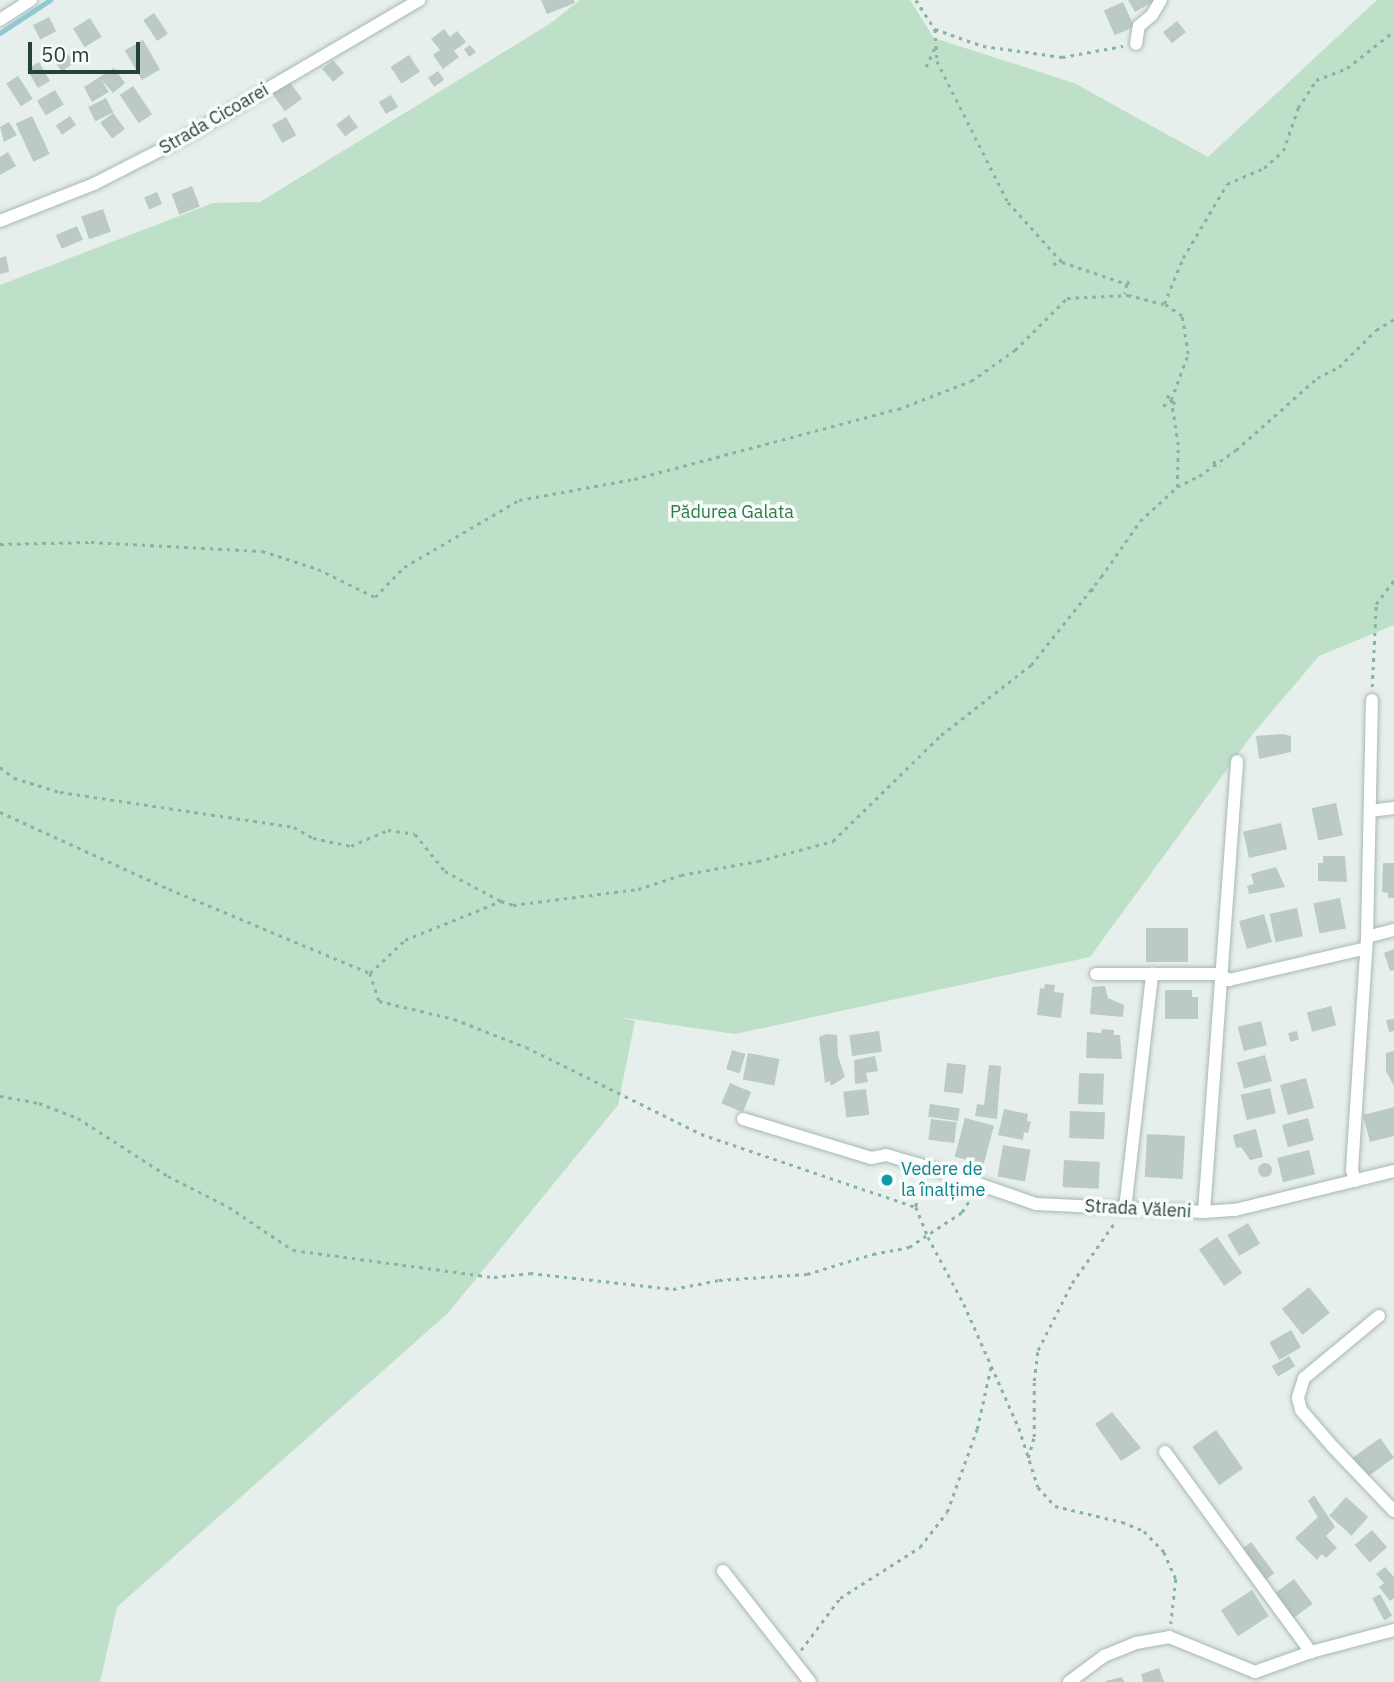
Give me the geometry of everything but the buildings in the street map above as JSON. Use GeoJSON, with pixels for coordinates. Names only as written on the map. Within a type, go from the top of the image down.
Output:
{"type":"FeatureCollection","features":[{"type":"Feature","properties":{"kind":"street"},"geometry":{"type":"LineString","coordinates":[[0,20],[31,0]]}},
{"type":"Feature","properties":{"kind":"street","name":"Strada Cicoarei"},"geometry":{"type":"LineString","coordinates":[[0,222],[94,184],[184,138],[419,0]]}},
{"type":"Feature","properties":{"kind":"street"},"geometry":{"type":"LineString","coordinates":[[1136,44],[1139,26],[1152,15],[1161,0]]}},
{"type":"Feature","properties":{"kind":"street"},"geometry":{"type":"LineString","coordinates":[[1355,1181],[1352,1170],[1367,942],[1372,700]]}},
{"type":"Feature","properties":{"kind":"street"},"geometry":{"type":"LineString","coordinates":[[1205,1212],[1237,761]]}},
{"type":"Feature","properties":{"kind":"street"},"geometry":{"type":"LineString","coordinates":[[1370,811],[1394,808]]}},
{"type":"Feature","properties":{"kind":"street"},"geometry":{"type":"LineString","coordinates":[[1096,974],[1219,974],[1229,980],[1367,942],[1394,930]]}},
{"type":"Feature","properties":{"kind":"street"},"geometry":{"type":"LineString","coordinates":[[1125,1209],[1152,974]]}},
{"type":"Feature","properties":{"kind":"street","name":"Strada Văleni"},"geometry":{"type":"LineString","coordinates":[[743,1119],[871,1158],[886,1155],[925,1166],[980,1182],[1036,1204],[1205,1212],[1236,1210],[1394,1171]]}},
{"type":"Feature","properties":{"kind":"street"},"geometry":{"type":"LineString","coordinates":[[1379,1316],[1304,1378],[1298,1398],[1301,1410],[1316,1428],[1394,1511]]}},
{"type":"Feature","properties":{"kind":"street"},"geometry":{"type":"LineString","coordinates":[[1165,1452],[1311,1652]]}},
{"type":"Feature","properties":{"kind":"street"},"geometry":{"type":"LineString","coordinates":[[723,1571],[810,1682]]}},
{"type":"Feature","properties":{"kind":"street"},"geometry":{"type":"LineString","coordinates":[[1069,1682],[1104,1656],[1136,1643],[1169,1637],[1256,1677],[1311,1652],[1394,1630]]}},
{"type":"Feature","properties":{"kind":"street"},"geometry":{"type":"LineString","coordinates":[[1086,1669],[1090,1682]]}},
{"type":"Feature","properties":{"kind":"path"},"geometry":{"type":"LineString","coordinates":[[916,0],[935,29],[934,49],[926,67]]}},
{"type":"Feature","properties":{"kind":"path"},"geometry":{"type":"LineString","coordinates":[[935,29],[984,46],[1062,57],[1136,44]]}},
{"type":"Feature","properties":{"kind":"path"},"geometry":{"type":"LineString","coordinates":[[1164,304],[1183,258],[1227,184],[1264,168],[1283,151],[1298,108],[1316,80],[1348,68],[1394,31]]}},
{"type":"Feature","properties":{"kind":"path"},"geometry":{"type":"LineString","coordinates":[[934,49],[1007,202],[1062,262],[1127,284]]}},
{"type":"Feature","properties":{"kind":"path"},"geometry":{"type":"LineString","coordinates":[[1053,264],[1062,262]]}},
{"type":"Feature","properties":{"kind":"path"},"geometry":{"type":"LineString","coordinates":[[1124,295],[1131,276]]}},
{"type":"Feature","properties":{"kind":"path"},"geometry":{"type":"LineString","coordinates":[[0,544],[91,542],[262,551],[318,569],[375,597],[404,567],[519,500],[634,479],[898,409],[971,381],[1015,349],[1067,298],[1124,295],[1164,304],[1182,316],[1188,354],[1171,400],[1178,445],[1177,487]]}},
{"type":"Feature","properties":{"kind":"path"},"geometry":{"type":"LineString","coordinates":[[0,767],[14,778],[60,792],[294,827],[313,838],[351,846],[388,830],[415,834],[445,871],[513,905],[638,889],[681,875],[758,862],[832,841],[941,735],[1031,665],[1140,521],[1177,487],[1214,463],[1317,379],[1339,368],[1376,330],[1394,319]]}},
{"type":"Feature","properties":{"kind":"path"},"geometry":{"type":"LineString","coordinates":[[1167,395],[1177,406]]}},
{"type":"Feature","properties":{"kind":"path"},"geometry":{"type":"LineString","coordinates":[[1163,406],[1171,400]]}},
{"type":"Feature","properties":{"kind":"path"},"geometry":{"type":"LineString","coordinates":[[1214,463],[1220,466]]}},
{"type":"Feature","properties":{"kind":"path"},"geometry":{"type":"LineString","coordinates":[[1372,700],[1377,604],[1394,580]]}},
{"type":"Feature","properties":{"kind":"path"},"geometry":{"type":"LineString","coordinates":[[1092,587],[1093,595]]}},
{"type":"Feature","properties":{"kind":"path"},"geometry":{"type":"LineString","coordinates":[[0,812],[169,889],[370,973],[379,1001],[454,1019],[526,1047],[701,1134],[916,1207]]}},
{"type":"Feature","properties":{"kind":"path"},"geometry":{"type":"LineString","coordinates":[[370,973],[405,940],[501,901]]}},
{"type":"Feature","properties":{"kind":"path"},"geometry":{"type":"LineString","coordinates":[[0,1096],[39,1102],[78,1118],[168,1176],[229,1208],[293,1250],[494,1277],[530,1273],[673,1289],[719,1280],[807,1274],[873,1254],[909,1247],[928,1237],[962,1212],[980,1182]]}},
{"type":"Feature","properties":{"kind":"path"},"geometry":{"type":"LineString","coordinates":[[925,1166],[916,1207],[928,1237],[964,1304],[1019,1428],[1038,1487],[1055,1506],[1122,1522],[1143,1531],[1164,1552],[1176,1579],[1169,1637]]}},
{"type":"Feature","properties":{"kind":"path"},"geometry":{"type":"LineString","coordinates":[[1028,1458],[1034,1437],[1034,1381],[1038,1350],[1072,1283],[1125,1209]]}},
{"type":"Feature","properties":{"kind":"path"},"geometry":{"type":"LineString","coordinates":[[793,1661],[839,1598],[920,1548],[947,1512],[977,1429],[991,1365]]}},
{"type":"Feature","properties":{"kind":"green space","name":"Pădurea Galata"},"geometry":{"type":"Polygon","coordinates":[[[580,0],[910,0],[934,38],[1074,83],[1208,157],[1377,0],[1394,0],[1394,625],[1319,656],[1252,735],[1090,957],[735,1034],[619,1017],[635,1021],[618,1105],[448,1313],[117,1607],[100,1682],[0,1682],[0,285],[213,203],[260,202],[551,23],[580,0]]]}},
{"type":"Feature","properties":{"kind":"waterway"},"geometry":{"type":"LineString","coordinates":[[0,33],[50,0]]}},
{"type":"Feature","properties":{"kind":"place","name":"Vedere de la înalțime"},"geometry":{"type":"Point","coordinates":[887,1180]}}]}
